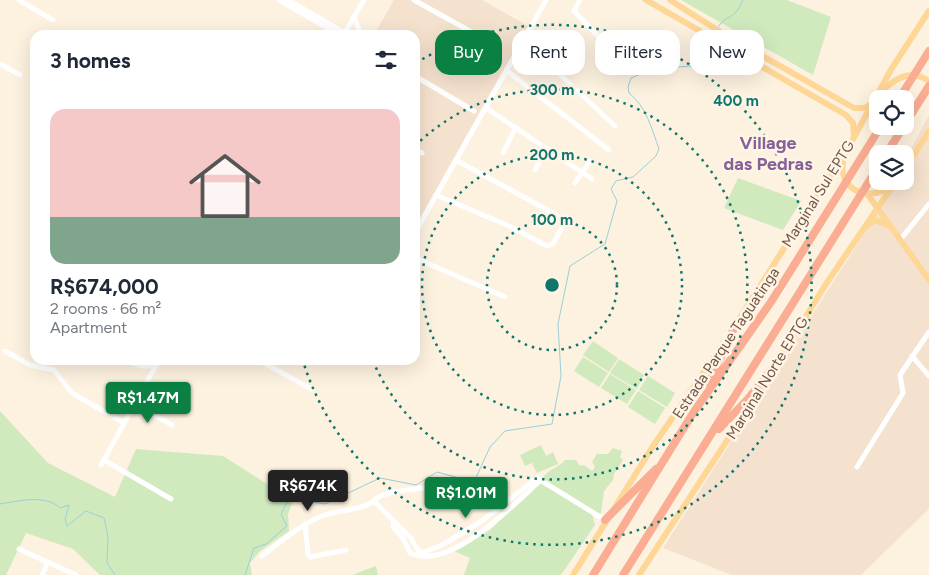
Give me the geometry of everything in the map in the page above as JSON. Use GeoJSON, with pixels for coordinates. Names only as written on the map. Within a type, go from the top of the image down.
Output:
{"type":"FeatureCollection","features":[{"type":"Feature","properties":{"kind":"highway"},"geometry":{"type":"LineString","coordinates":[[904,90],[929,51]]}},
{"type":"Feature","properties":{"kind":"highway"},"geometry":{"type":"LineString","coordinates":[[914,110],[928,88]]}},
{"type":"Feature","properties":{"kind":"highway","name":"Estrada Parque Taguatinga"},"geometry":{"type":"LineString","coordinates":[[593,575],[693,413],[770,302],[876,135]]}},
{"type":"Feature","properties":{"kind":"highway","name":"Estrada Parque Taguatinga"},"geometry":{"type":"LineString","coordinates":[[625,575],[637,552],[869,180]]}},
{"type":"Feature","properties":{"kind":"highway"},"geometry":{"type":"LineString","coordinates":[[693,413],[720,364],[736,326]]}},
{"type":"Feature","properties":{"kind":"highway"},"geometry":{"type":"LineString","coordinates":[[709,439],[747,400],[781,358]]}},
{"type":"Feature","properties":{"kind":"highway"},"geometry":{"type":"LineString","coordinates":[[606,520],[669,454]]}},
{"type":"Feature","properties":{"kind":"main road"},"geometry":{"type":"LineString","coordinates":[[646,0],[846,115],[854,127],[853,140]]}},
{"type":"Feature","properties":{"kind":"main road"},"geometry":{"type":"LineString","coordinates":[[670,0],[710,26],[854,108],[864,108],[869,105]]}},
{"type":"Feature","properties":{"kind":"main road","name":"Marginal Sul EPTG"},"geometry":{"type":"LineString","coordinates":[[881,90],[892,68],[929,11]]}},
{"type":"Feature","properties":{"kind":"main road"},"geometry":{"type":"LineString","coordinates":[[882,90],[894,80],[908,74],[929,81]]}},
{"type":"Feature","properties":{"kind":"main road","name":"Marginal Sul EPTG"},"geometry":{"type":"LineString","coordinates":[[573,575],[606,520],[736,326],[869,112]]}},
{"type":"Feature","properties":{"kind":"main road"},"geometry":{"type":"LineString","coordinates":[[914,157],[926,140],[929,131]]}},
{"type":"Feature","properties":{"kind":"main road"},"geometry":{"type":"LineString","coordinates":[[848,146],[844,158],[844,175],[852,188],[859,193],[868,195],[886,190]]}},
{"type":"Feature","properties":{"kind":"main road"},"geometry":{"type":"LineString","coordinates":[[889,191],[884,203],[884,209],[894,231]]}},
{"type":"Feature","properties":{"kind":"main road","name":"Marginal Norte EPTG"},"geometry":{"type":"LineString","coordinates":[[639,575],[781,358],[857,236],[889,191]]}},
{"type":"Feature","properties":{"kind":"main road"},"geometry":{"type":"LineString","coordinates":[[868,195],[878,206],[929,279]]}},
{"type":"Feature","properties":{"kind":"main road"},"geometry":{"type":"LineString","coordinates":[[857,236],[875,220],[884,222],[894,231]]}},
{"type":"Feature","properties":{"kind":"street"},"geometry":{"type":"LineString","coordinates":[[19,0],[53,20]]}},
{"type":"Feature","properties":{"kind":"street"},"geometry":{"type":"LineString","coordinates":[[279,0],[336,30]]}},
{"type":"Feature","properties":{"kind":"street"},"geometry":{"type":"LineString","coordinates":[[288,0],[315,18]]}},
{"type":"Feature","properties":{"kind":"street"},"geometry":{"type":"LineString","coordinates":[[346,30],[364,0]]}},
{"type":"Feature","properties":{"kind":"street"},"geometry":{"type":"LineString","coordinates":[[414,0],[468,30]]}},
{"type":"Feature","properties":{"kind":"street"},"geometry":{"type":"LineString","coordinates":[[530,30],[546,0]]}},
{"type":"Feature","properties":{"kind":"street"},"geometry":{"type":"LineString","coordinates":[[580,0],[574,11],[595,33]]}},
{"type":"Feature","properties":{"kind":"street"},"geometry":{"type":"LineString","coordinates":[[354,17],[358,30]]}},
{"type":"Feature","properties":{"kind":"street"},"geometry":{"type":"LineString","coordinates":[[420,224],[512,62]]}},
{"type":"Feature","properties":{"kind":"street"},"geometry":{"type":"LineString","coordinates":[[0,64],[20,75]]}},
{"type":"Feature","properties":{"kind":"street"},"geometry":{"type":"LineString","coordinates":[[507,71],[609,150]]}},
{"type":"Feature","properties":{"kind":"street"},"geometry":{"type":"LineString","coordinates":[[560,75],[615,126]]}},
{"type":"Feature","properties":{"kind":"street"},"geometry":{"type":"LineString","coordinates":[[420,79],[474,111]]}},
{"type":"Feature","properties":{"kind":"street"},"geometry":{"type":"LineString","coordinates":[[486,108],[592,179]]}},
{"type":"Feature","properties":{"kind":"street"},"geometry":{"type":"LineString","coordinates":[[503,153],[516,127]]}},
{"type":"Feature","properties":{"kind":"street"},"geometry":{"type":"LineString","coordinates":[[535,170],[547,148]]}},
{"type":"Feature","properties":{"kind":"street"},"geometry":{"type":"LineString","coordinates":[[436,195],[510,226],[547,246],[553,244],[565,222],[562,218],[456,160]]}},
{"type":"Feature","properties":{"kind":"street"},"geometry":{"type":"LineString","coordinates":[[575,183],[590,161]]}},
{"type":"Feature","properties":{"kind":"street"},"geometry":{"type":"LineString","coordinates":[[900,240],[929,204]]}},
{"type":"Feature","properties":{"kind":"street"},"geometry":{"type":"LineString","coordinates":[[420,260],[505,297]]}},
{"type":"Feature","properties":{"kind":"street"},"geometry":{"type":"LineString","coordinates":[[856,467],[903,393],[900,375],[929,332]]}},
{"type":"Feature","properties":{"kind":"street"},"geometry":{"type":"LineString","coordinates":[[5,351],[30,365],[54,370],[72,392],[124,423]]}},
{"type":"Feature","properties":{"kind":"street"},"geometry":{"type":"LineString","coordinates":[[912,356],[929,376]]}},
{"type":"Feature","properties":{"kind":"street"},"geometry":{"type":"LineString","coordinates":[[139,365],[156,366]]}},
{"type":"Feature","properties":{"kind":"street"},"geometry":{"type":"LineString","coordinates":[[268,365],[311,389]]}},
{"type":"Feature","properties":{"kind":"street"},"geometry":{"type":"LineString","coordinates":[[156,366],[102,462],[171,499]]}},
{"type":"Feature","properties":{"kind":"street"},"geometry":{"type":"LineString","coordinates":[[134,404],[172,426]]}},
{"type":"Feature","properties":{"kind":"street"},"geometry":{"type":"LineString","coordinates":[[374,501],[410,536],[418,550],[426,553],[482,520],[534,480],[541,480],[606,520]]}},
{"type":"Feature","properties":{"kind":"street"},"geometry":{"type":"LineString","coordinates":[[394,522],[393,527],[403,538],[410,553],[419,558],[434,556],[489,528],[541,480]]}},
{"type":"Feature","properties":{"kind":"street"},"geometry":{"type":"LineString","coordinates":[[262,556],[305,524],[327,514],[368,505],[377,497],[392,492],[448,485]]}},
{"type":"Feature","properties":{"kind":"street"},"geometry":{"type":"LineString","coordinates":[[305,524],[308,554],[310,557],[346,550]]}},
{"type":"Feature","properties":{"kind":"street"},"geometry":{"type":"LineString","coordinates":[[20,549],[76,575]]}},
{"type":"Feature","properties":{"kind":"street"},"geometry":{"type":"LineString","coordinates":[[42,575],[48,562]]}},
{"type":"Feature","properties":{"kind":"shaded area"},"geometry":{"type":"Polygon","coordinates":[[[394,0],[482,0],[528,26],[526,30],[512,30],[512,54],[502,72],[502,30],[435,30],[435,75],[500,75],[420,218],[420,30],[377,30],[394,0]]]}},
{"type":"Feature","properties":{"kind":"shaded area"},"geometry":{"type":"Polygon","coordinates":[[[929,115],[929,509],[861,575],[732,575],[663,548],[874,218],[889,190],[914,190],[913,145],[929,115]]]}},
{"type":"Feature","properties":{"kind":"green space"},"geometry":{"type":"Polygon","coordinates":[[[681,0],[787,0],[831,17],[813,75],[764,47],[764,30],[734,30],[681,0]]]}},
{"type":"Feature","properties":{"kind":"green space"},"geometry":{"type":"Polygon","coordinates":[[[738,178],[801,201],[783,230],[724,208],[738,178]]]}},
{"type":"Feature","properties":{"kind":"green space"},"geometry":{"type":"Polygon","coordinates":[[[593,341],[618,358],[609,372],[583,355],[593,341]]]}},
{"type":"Feature","properties":{"kind":"green space"},"geometry":{"type":"Polygon","coordinates":[[[583,357],[608,373],[599,387],[574,371],[583,357]]]}},
{"type":"Feature","properties":{"kind":"green space"},"geometry":{"type":"Polygon","coordinates":[[[619,359],[644,375],[637,389],[610,373],[619,359]]]}},
{"type":"Feature","properties":{"kind":"green space"},"geometry":{"type":"Polygon","coordinates":[[[610,374],[636,390],[627,404],[601,388],[610,374]]]}},
{"type":"Feature","properties":{"kind":"green space"},"geometry":{"type":"Polygon","coordinates":[[[648,376],[675,393],[667,407],[639,390],[648,376]]]}},
{"type":"Feature","properties":{"kind":"green space"},"geometry":{"type":"Polygon","coordinates":[[[638,391],[665,408],[655,424],[628,407],[638,391]]]}},
{"type":"Feature","properties":{"kind":"green space"},"geometry":{"type":"Polygon","coordinates":[[[0,411],[48,463],[115,497],[136,449],[223,456],[275,489],[283,485],[296,490],[288,515],[289,531],[260,551],[250,563],[252,575],[100,575],[73,549],[26,533],[6,575],[0,575],[0,411]]]}},
{"type":"Feature","properties":{"kind":"green space"},"geometry":{"type":"Polygon","coordinates":[[[541,445],[546,456],[553,452],[558,464],[537,473],[532,463],[525,466],[520,455],[541,445]]]}},
{"type":"Feature","properties":{"kind":"green space"},"geometry":{"type":"Polygon","coordinates":[[[613,448],[622,451],[620,457],[623,460],[614,474],[613,480],[604,491],[601,513],[592,514],[595,525],[561,575],[464,575],[470,558],[454,551],[490,530],[547,473],[565,460],[576,460],[580,466],[584,465],[592,471],[595,467],[592,462],[597,454],[608,454],[613,448]]]}},
{"type":"Feature","properties":{"kind":"green space"},"geometry":{"type":"Polygon","coordinates":[[[376,566],[378,575],[352,575],[376,566]]]}},
{"type":"Feature","properties":{"kind":"waterway"},"geometry":{"type":"LineString","coordinates":[[719,26],[737,12],[743,0]]}},
{"type":"Feature","properties":{"kind":"waterway"},"geometry":{"type":"LineString","coordinates":[[245,575],[254,548],[266,544],[287,526],[281,514],[294,495],[310,496],[314,502],[325,504],[380,478],[416,485],[437,472],[474,482],[490,447],[505,431],[552,424],[561,376],[558,324],[570,266],[605,244],[617,201],[611,189],[616,181],[633,177],[656,156],[659,149],[644,111],[629,93],[628,87],[631,78],[653,69],[690,66]]}},
{"type":"Feature","properties":{"kind":"waterway"},"geometry":{"type":"LineString","coordinates":[[0,504],[40,500],[47,501],[60,508],[69,505],[65,519],[67,526],[86,511],[104,518],[108,537],[107,563],[115,575]]}},
{"type":"Feature","properties":{"kind":"district","name":"Village das Pedras"},"geometry":{"type":"Point","coordinates":[768,153]}}]}
